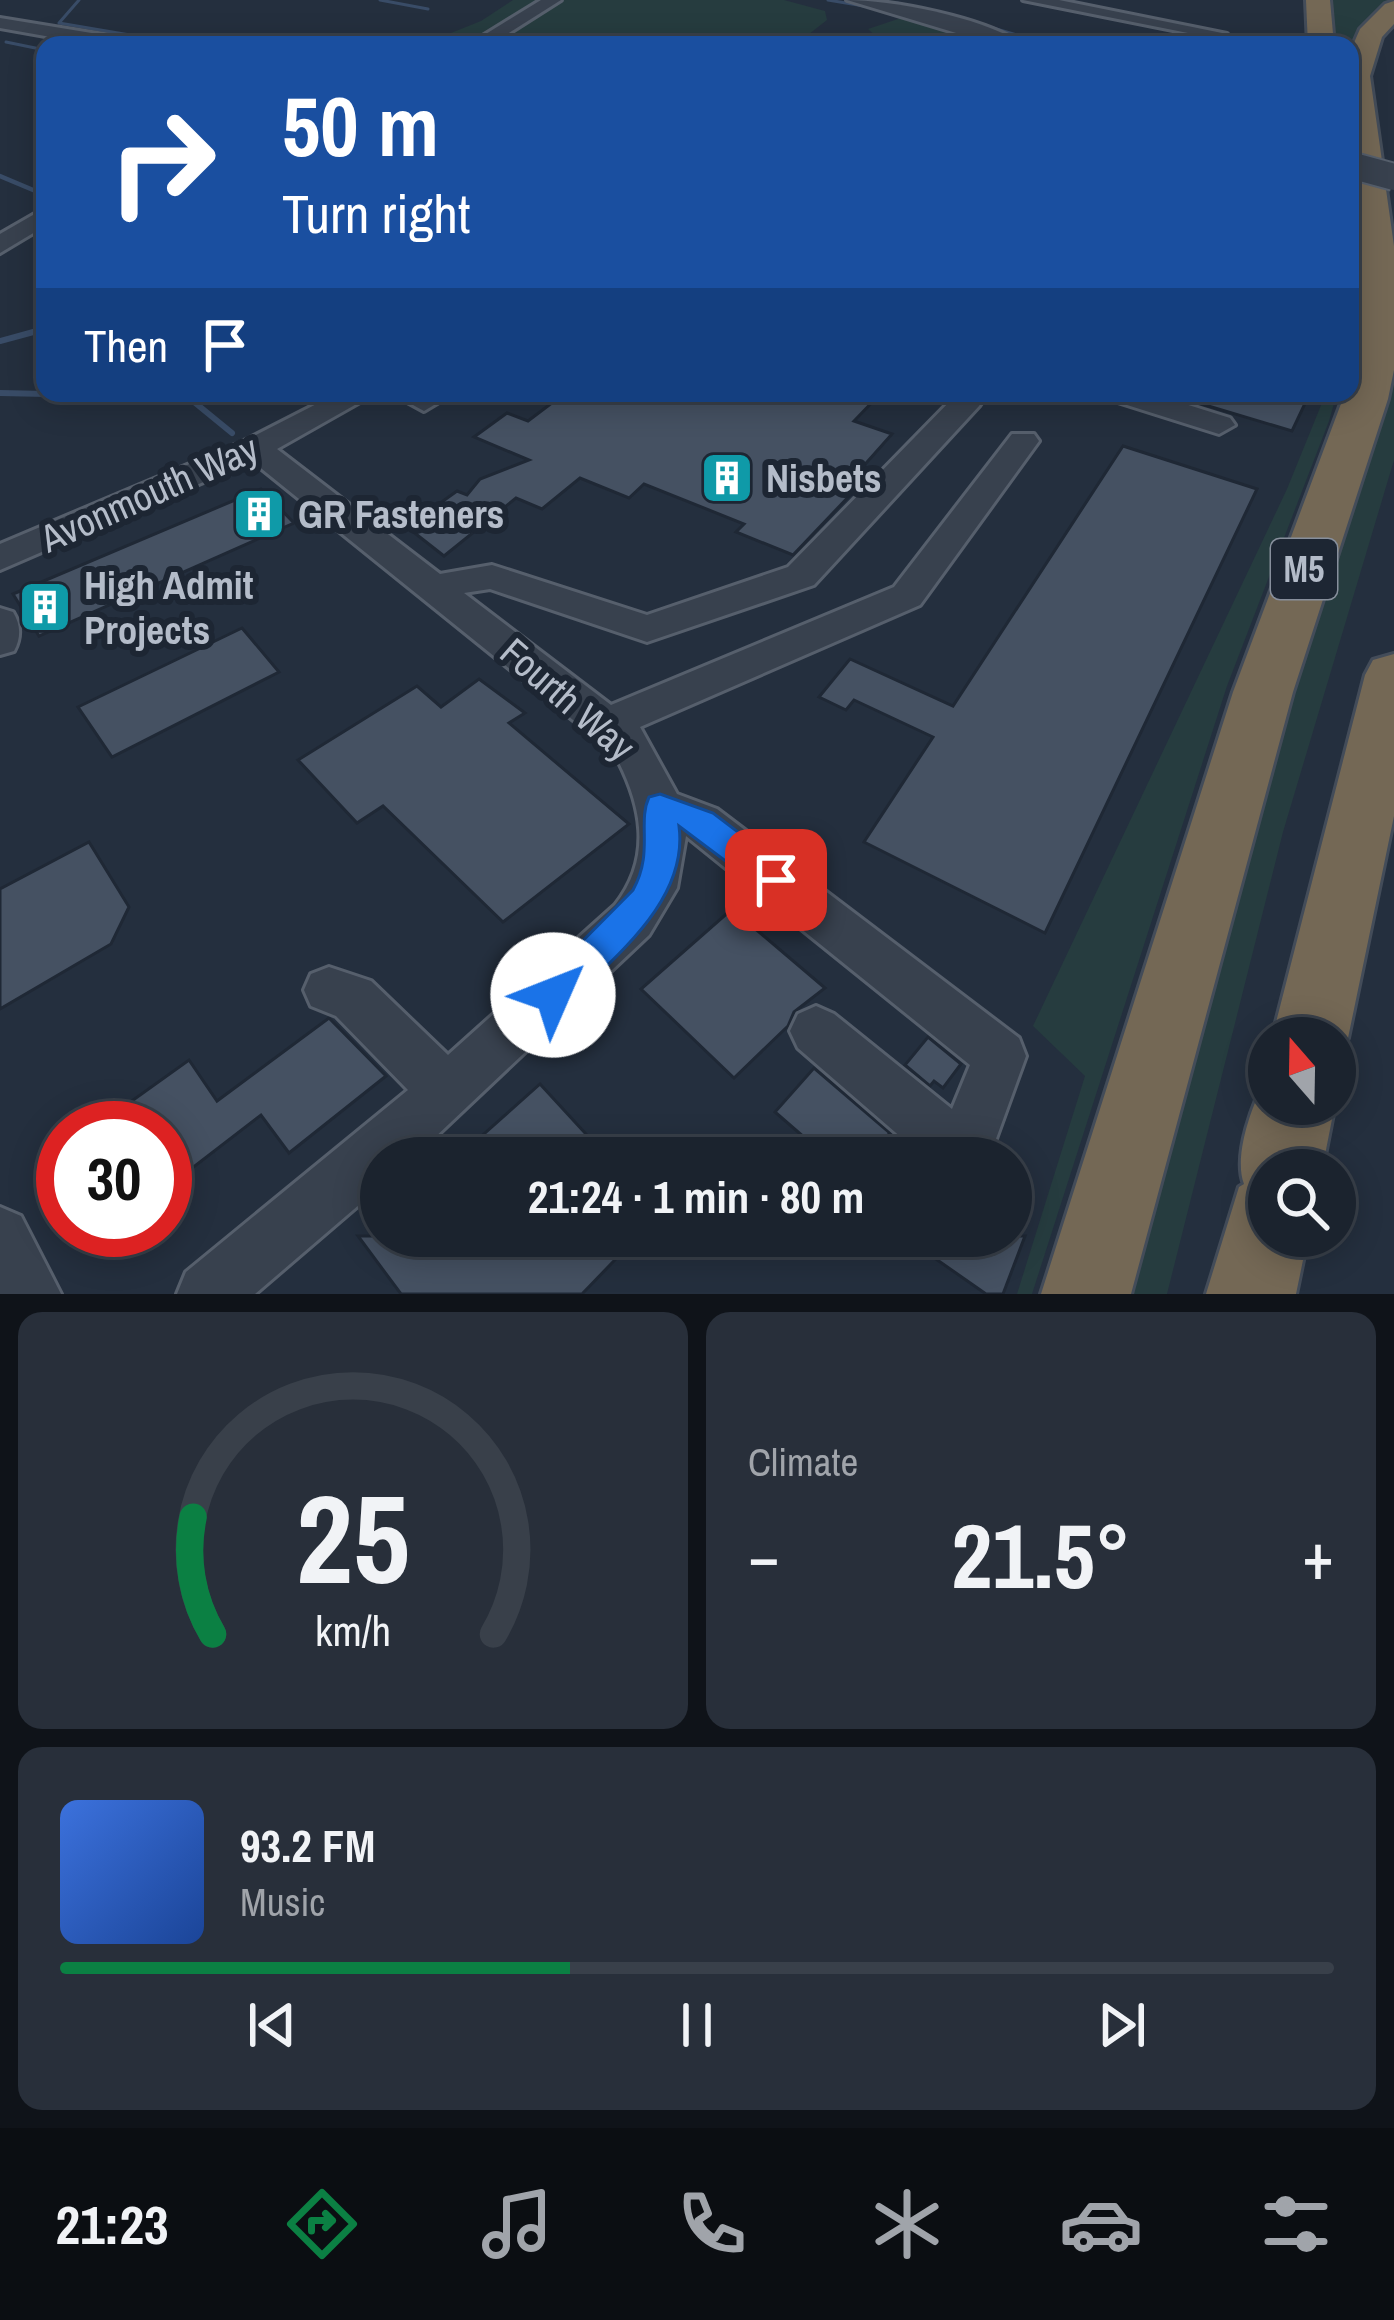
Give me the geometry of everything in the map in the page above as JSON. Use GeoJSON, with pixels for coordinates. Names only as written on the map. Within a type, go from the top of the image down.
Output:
{"type":"FeatureCollection","features":[{"type":"Feature","properties":{"kind":"highway"},"geometry":{"type":"LineString","coordinates":[[1318,0],[1320,36]]}},
{"type":"Feature","properties":{"kind":"highway","name":"M5"},"geometry":{"type":"LineString","coordinates":[[1359,67],[1370,35],[1394,9]]}},
{"type":"Feature","properties":{"kind":"highway","name":"M5"},"geometry":{"type":"LineString","coordinates":[[1086,1294],[1263,692],[1366,399],[1378,344],[1373,220],[1359,101]]}},
{"type":"Feature","properties":{"kind":"highway"},"geometry":{"type":"LineString","coordinates":[[1359,188],[1373,220]]}},
{"type":"Feature","properties":{"kind":"highway"},"geometry":{"type":"LineString","coordinates":[[1315,1017],[1394,676]]}},
{"type":"Feature","properties":{"kind":"highway"},"geometry":{"type":"LineString","coordinates":[[1251,1294],[1260,1257]]}},
{"type":"Feature","properties":{"kind":"street"},"geometry":{"type":"LineString","coordinates":[[492,36],[553,0]]}},
{"type":"Feature","properties":{"kind":"street"},"geometry":{"type":"LineString","coordinates":[[855,0],[921,5],[955,15],[996,36]]}},
{"type":"Feature","properties":{"kind":"street"},"geometry":{"type":"LineString","coordinates":[[1031,0],[1221,35]]}},
{"type":"Feature","properties":{"kind":"street"},"geometry":{"type":"LineString","coordinates":[[0,23],[76,36]]}},
{"type":"Feature","properties":{"kind":"street"},"geometry":{"type":"LineString","coordinates":[[1359,188],[1373,220]]}},
{"type":"Feature","properties":{"kind":"street"},"geometry":{"type":"LineString","coordinates":[[0,245],[36,221]]}},
{"type":"Feature","properties":{"kind":"street","name":"Avonmouth Way"},"geometry":{"type":"LineString","coordinates":[[0,558],[255,448],[344,402]]}},
{"type":"Feature","properties":{"kind":"street"},"geometry":{"type":"LineString","coordinates":[[439,590],[462,579],[493,577],[647,629],[801,576],[966,402]]}},
{"type":"Feature","properties":{"kind":"street"},"geometry":{"type":"LineString","coordinates":[[1147,402],[1219,425]]}},
{"type":"Feature","properties":{"kind":"street"},"geometry":{"type":"LineString","coordinates":[[607,724],[907,596],[1024,441]]}},
{"type":"Feature","properties":{"kind":"street","name":"Fourth Way"},"geometry":{"type":"LineString","coordinates":[[208,1294],[448,1092],[621,930],[645,901],[659,873],[664,837],[660,806],[629,742],[255,448]]}},
{"type":"Feature","properties":{"kind":"street"},"geometry":{"type":"LineString","coordinates":[[0,621],[0,641]]}},
{"type":"Feature","properties":{"kind":"street"},"geometry":{"type":"LineString","coordinates":[[660,806],[701,822],[1000,1055],[963,1154],[816,1031]]}},
{"type":"Feature","properties":{"kind":"street"},"geometry":{"type":"LineString","coordinates":[[329,990],[353,998],[448,1092]]}},
{"type":"Feature","properties":{"kind":"street"},"geometry":{"type":"LineString","coordinates":[[0,1237],[30,1294]]}},
{"type":"Feature","properties":{"kind":"green space"},"geometry":{"type":"Polygon","coordinates":[[[513,0],[784,0],[825,11],[827,20],[807,36],[444,36],[481,21],[513,0]]]}},
{"type":"Feature","properties":{"kind":"green space"},"geometry":{"type":"Polygon","coordinates":[[[1331,0],[1388,0],[1358,36],[1333,36],[1331,0]]]}},
{"type":"Feature","properties":{"kind":"green space"},"geometry":{"type":"Polygon","coordinates":[[[904,17],[963,31],[948,36],[876,36],[868,29],[904,17]]]}},
{"type":"Feature","properties":{"kind":"green space"},"geometry":{"type":"Polygon","coordinates":[[[1394,320],[1394,460],[1283,832],[1167,1294],[1125,1294],[1281,702],[1394,320]]]}},
{"type":"Feature","properties":{"kind":"green space"},"geometry":{"type":"Polygon","coordinates":[[[1322,402],[1334,402],[1227,686],[1032,1294],[1017,1294],[1085,1076],[1033,1026],[1287,489],[1322,402]]]}},
{"type":"Feature","properties":{"kind":"building","name":"Nisbets"},"geometry":{"type":"Polygon","coordinates":[[[553,402],[872,402],[854,421],[892,434],[844,488],[853,492],[793,555],[736,532],[744,524],[644,484],[629,498],[580,478],[542,509],[516,498],[444,556],[407,527],[457,491],[467,495],[480,479],[529,460],[474,437],[507,413],[528,421],[553,402]]]}},
{"type":"Feature","properties":{"kind":"building"},"geometry":{"type":"Polygon","coordinates":[[[1195,402],[1306,402],[1292,431],[1195,402]]]}},
{"type":"Feature","properties":{"kind":"building"},"geometry":{"type":"Polygon","coordinates":[[[1123,446],[1257,489],[1045,933],[864,842],[933,737],[854,700],[846,710],[819,697],[850,659],[953,706],[1123,446]]]}},
{"type":"Feature","properties":{"kind":"building"},"geometry":{"type":"Polygon","coordinates":[[[261,489],[294,523],[39,636],[13,594],[261,489]]]}},
{"type":"Feature","properties":{"kind":"building"},"geometry":{"type":"Polygon","coordinates":[[[242,628],[279,672],[112,757],[78,707],[242,628]]]}},
{"type":"Feature","properties":{"kind":"building"},"geometry":{"type":"Polygon","coordinates":[[[479,679],[525,713],[509,723],[629,824],[503,922],[383,806],[357,823],[298,760],[417,686],[441,707],[479,679]]]}},
{"type":"Feature","properties":{"kind":"building"},"geometry":{"type":"Polygon","coordinates":[[[89,842],[129,907],[111,944],[0,1009],[0,889],[89,842]]]}},
{"type":"Feature","properties":{"kind":"building"},"geometry":{"type":"Polygon","coordinates":[[[732,909],[825,988],[794,1012],[788,1026],[734,1078],[641,989],[732,909]]]}},
{"type":"Feature","properties":{"kind":"building"},"geometry":{"type":"Polygon","coordinates":[[[329,1018],[386,1076],[289,1153],[261,1115],[192,1168],[192,1101],[132,1101],[189,1060],[217,1101],[329,1018]]]}},
{"type":"Feature","properties":{"kind":"building"},"geometry":{"type":"Polygon","coordinates":[[[928,1037],[961,1064],[943,1088],[934,1081],[930,1086],[905,1065],[928,1037]]]}},
{"type":"Feature","properties":{"kind":"building"},"geometry":{"type":"Polygon","coordinates":[[[814,1068],[890,1133],[888,1137],[804,1137],[775,1112],[814,1068]]]}},
{"type":"Feature","properties":{"kind":"building"},"geometry":{"type":"Polygon","coordinates":[[[540,1084],[589,1137],[481,1137],[540,1084]]]}},
{"type":"Feature","properties":{"kind":"building"},"geometry":{"type":"Polygon","coordinates":[[[374,1257],[618,1257],[582,1294],[401,1294],[374,1257]]]}},
{"type":"Feature","properties":{"kind":"building"},"geometry":{"type":"Polygon","coordinates":[[[933,1257],[1017,1257],[1003,1294],[986,1294],[933,1257]]]}},
{"type":"Feature","properties":{"kind":"waterway"},"geometry":{"type":"LineString","coordinates":[[79,0],[59,23],[136,36]]}},
{"type":"Feature","properties":{"kind":"waterway"},"geometry":{"type":"LineString","coordinates":[[380,0],[428,9]]}},
{"type":"Feature","properties":{"kind":"waterway"},"geometry":{"type":"LineString","coordinates":[[828,0],[876,8]]}},
{"type":"Feature","properties":{"kind":"waterway"},"geometry":{"type":"LineString","coordinates":[[897,3],[953,16]]}},
{"type":"Feature","properties":{"kind":"waterway"},"geometry":{"type":"LineString","coordinates":[[976,23],[1020,36]]}},
{"type":"Feature","properties":{"kind":"waterway"},"geometry":{"type":"LineString","coordinates":[[6,42],[36,48]]}},
{"type":"Feature","properties":{"kind":"waterway"},"geometry":{"type":"LineString","coordinates":[[0,176],[36,191]]}},
{"type":"Feature","properties":{"kind":"waterway"},"geometry":{"type":"LineString","coordinates":[[25,220],[36,212]]}},
{"type":"Feature","properties":{"kind":"waterway"},"geometry":{"type":"LineString","coordinates":[[0,341],[36,331]]}},
{"type":"Feature","properties":{"kind":"waterway"},"geometry":{"type":"LineString","coordinates":[[26,334],[36,331]]}},
{"type":"Feature","properties":{"kind":"waterway"},"geometry":{"type":"LineString","coordinates":[[0,393],[36,394]]}},
{"type":"Feature","properties":{"kind":"waterway"},"geometry":{"type":"LineString","coordinates":[[194,402],[232,433]]}},
{"type":"Feature","properties":{"kind":"place","name":"Nisbets"},"geometry":{"type":"Point","coordinates":[727,478]}},
{"type":"Feature","properties":{"kind":"place","name":"GR Fasteners"},"geometry":{"type":"Point","coordinates":[259,514]}},
{"type":"Feature","properties":{"kind":"place","name":"High Admit Projects"},"geometry":{"type":"Point","coordinates":[45,607]}},
{"type":"Feature","properties":{"kind":"route"},"geometry":{"type":"LineString","coordinates":[[553,995],[645,901],[659,873],[664,837],[660,806],[701,822],[776,880]]}}]}
